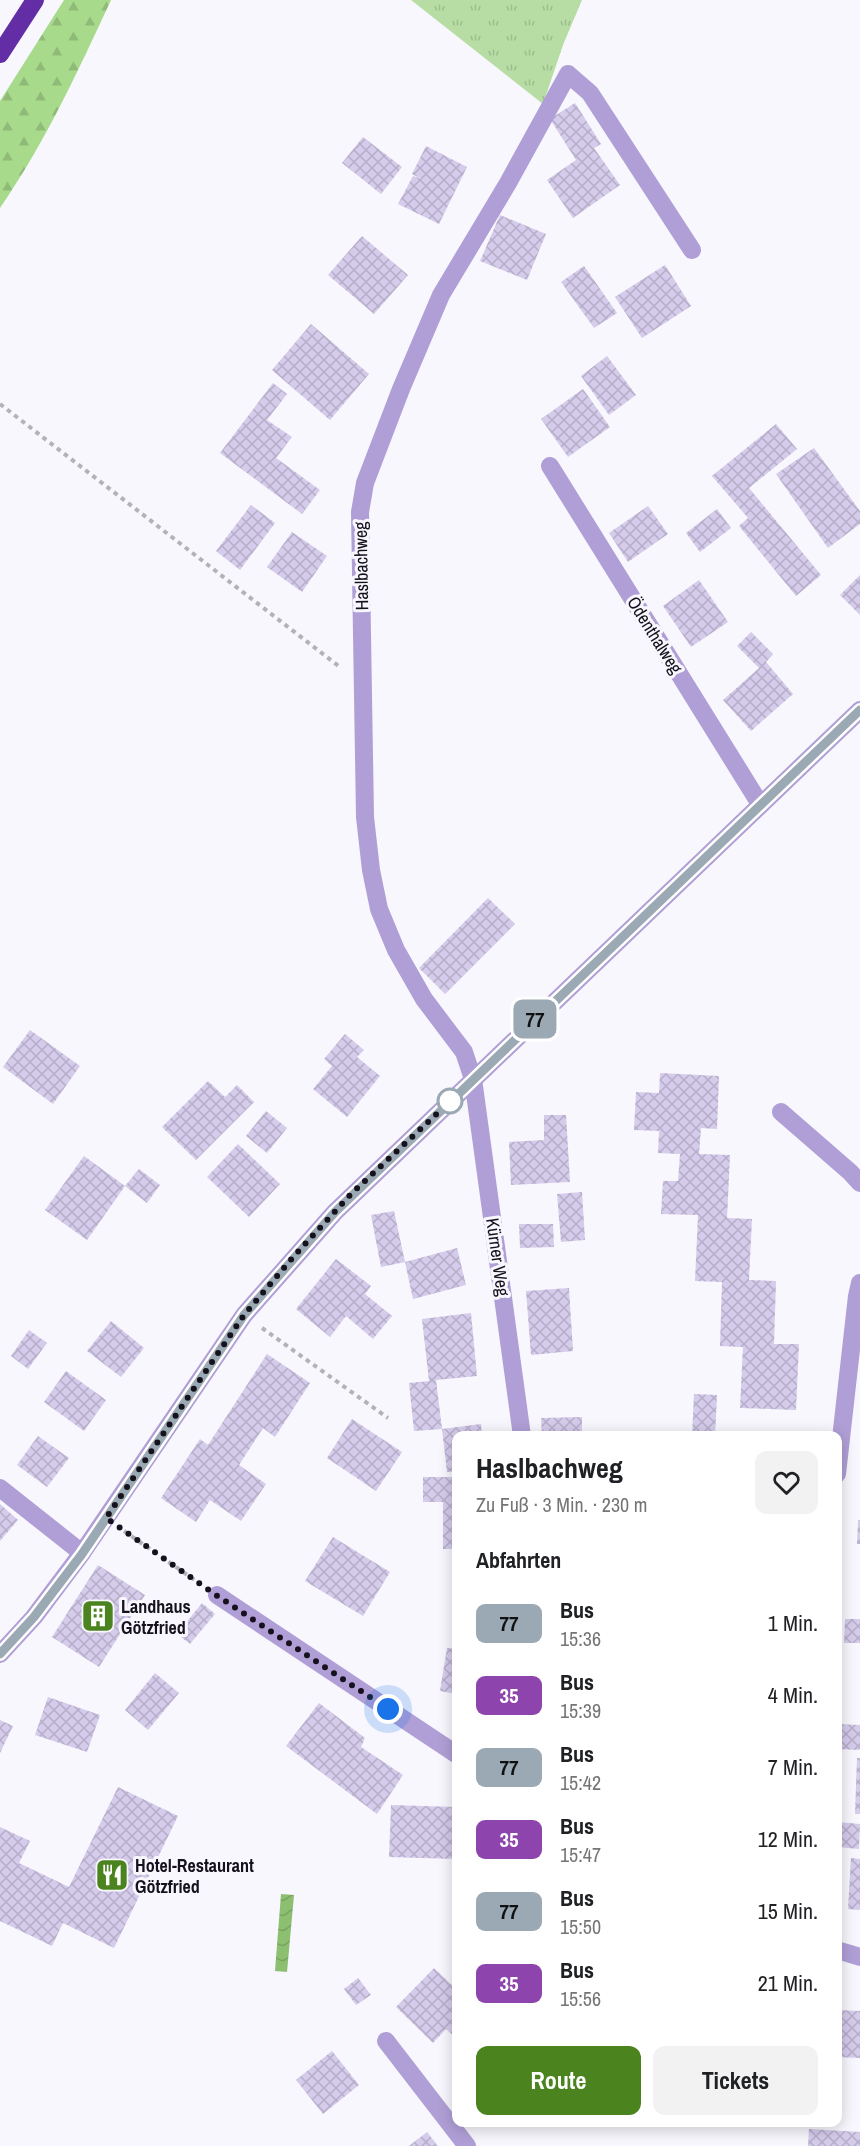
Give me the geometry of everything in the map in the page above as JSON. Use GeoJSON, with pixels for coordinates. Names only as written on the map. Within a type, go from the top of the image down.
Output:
{"type":"FeatureCollection","features":[{"type":"Feature","properties":{"kind":"highway"},"geometry":{"type":"LineString","coordinates":[[0,54],[35,0]]}},
{"type":"Feature","properties":{"kind":"street","name":"Haslbachweg"},"geometry":{"type":"LineString","coordinates":[[473,1080],[464,1052],[424,999],[396,950],[379,909],[370,870],[365,817],[360,512],[364,483],[441,295],[508,183],[568,74],[590,93],[692,250]]}},
{"type":"Feature","properties":{"kind":"street","name":"Ödenthalweg"},"geometry":{"type":"LineString","coordinates":[[550,466],[760,804]]}},
{"type":"Feature","properties":{"kind":"street"},"geometry":{"type":"LineString","coordinates":[[0,1654],[34,1617],[82,1554],[244,1315],[295,1255],[352,1193],[860,710]]}},
{"type":"Feature","properties":{"kind":"street","name":"Kürner Weg"},"geometry":{"type":"LineString","coordinates":[[473,1080],[521,1431]]}},
{"type":"Feature","properties":{"kind":"street"},"geometry":{"type":"LineString","coordinates":[[781,1112],[860,1183]]}},
{"type":"Feature","properties":{"kind":"street"},"geometry":{"type":"LineString","coordinates":[[842,1431],[856,1296],[860,1283]]}},
{"type":"Feature","properties":{"kind":"street"},"geometry":{"type":"LineString","coordinates":[[0,1488],[82,1554]]}},
{"type":"Feature","properties":{"kind":"street"},"geometry":{"type":"LineString","coordinates":[[216,1595],[452,1751]]}},
{"type":"Feature","properties":{"kind":"street"},"geometry":{"type":"LineString","coordinates":[[842,1952],[860,1957]]}},
{"type":"Feature","properties":{"kind":"street"},"geometry":{"type":"LineString","coordinates":[[386,2042],[452,2127]]}},
{"type":"Feature","properties":{"kind":"street"},"geometry":{"type":"LineString","coordinates":[[452,2127],[467,2146]]}},
{"type":"Feature","properties":{"kind":"path"},"geometry":{"type":"LineString","coordinates":[[0,404],[363,686]]}},
{"type":"Feature","properties":{"kind":"path"},"geometry":{"type":"LineString","coordinates":[[244,1315],[388,1418]]}},
{"type":"Feature","properties":{"kind":"path"},"geometry":{"type":"LineString","coordinates":[[106,1518],[216,1595]]}},
{"type":"Feature","properties":{"kind":"green space"},"geometry":{"type":"Polygon","coordinates":[[[64,0],[111,0],[46,132],[0,208],[0,101],[64,0]]]}},
{"type":"Feature","properties":{"kind":"green space"},"geometry":{"type":"Polygon","coordinates":[[[411,0],[582,0],[563,45],[543,104],[411,0]]]}},
{"type":"Feature","properties":{"kind":"water"},"geometry":{"type":"Polygon","coordinates":[[[281,1894],[294,1895],[287,1972],[275,1971],[281,1894]]]}},
{"type":"Feature","properties":{"kind":"building"},"geometry":{"type":"Polygon","coordinates":[[[575,103],[601,144],[594,148],[620,185],[573,218],[547,180],[576,160],[550,119],[575,103]]]}},
{"type":"Feature","properties":{"kind":"building"},"geometry":{"type":"Polygon","coordinates":[[[363,137],[402,167],[381,194],[342,163],[363,137]]]}},
{"type":"Feature","properties":{"kind":"building"},"geometry":{"type":"Polygon","coordinates":[[[426,146],[467,167],[439,224],[398,204],[413,176],[422,179],[412,174],[426,146]]]}},
{"type":"Feature","properties":{"kind":"building"},"geometry":{"type":"Polygon","coordinates":[[[500,215],[546,234],[527,280],[480,261],[500,215]]]}},
{"type":"Feature","properties":{"kind":"building"},"geometry":{"type":"Polygon","coordinates":[[[362,236],[408,275],[374,314],[328,275],[362,236]]]}},
{"type":"Feature","properties":{"kind":"building"},"geometry":{"type":"Polygon","coordinates":[[[665,265],[691,306],[642,338],[615,297],[665,265]]]}},
{"type":"Feature","properties":{"kind":"building"},"geometry":{"type":"Polygon","coordinates":[[[584,266],[617,313],[594,328],[561,282],[584,266]]]}},
{"type":"Feature","properties":{"kind":"building"},"geometry":{"type":"Polygon","coordinates":[[[311,324],[369,374],[330,420],[272,370],[311,324]]]}},
{"type":"Feature","properties":{"kind":"building"},"geometry":{"type":"Polygon","coordinates":[[[607,356],[636,395],[609,415],[581,376],[607,356]]]}},
{"type":"Feature","properties":{"kind":"building"},"geometry":{"type":"Polygon","coordinates":[[[273,383],[287,394],[267,420],[292,437],[276,458],[320,490],[302,514],[220,453],[273,383]]]}},
{"type":"Feature","properties":{"kind":"building"},"geometry":{"type":"Polygon","coordinates":[[[583,389],[610,427],[568,457],[541,419],[583,389]]]}},
{"type":"Feature","properties":{"kind":"building"},"geometry":{"type":"Polygon","coordinates":[[[776,424],[797,449],[749,488],[821,575],[796,596],[739,526],[748,518],[712,476],[776,424]]]}},
{"type":"Feature","properties":{"kind":"building"},"geometry":{"type":"Polygon","coordinates":[[[814,448],[860,511],[860,524],[828,548],[776,474],[814,448]]]}},
{"type":"Feature","properties":{"kind":"building"},"geometry":{"type":"Polygon","coordinates":[[[251,505],[275,523],[240,570],[216,551],[251,505]]]}},
{"type":"Feature","properties":{"kind":"building"},"geometry":{"type":"Polygon","coordinates":[[[648,506],[668,534],[628,562],[609,533],[648,506]]]}},
{"type":"Feature","properties":{"kind":"building"},"geometry":{"type":"Polygon","coordinates":[[[717,509],[731,528],[700,552],[686,533],[717,509]]]}},
{"type":"Feature","properties":{"kind":"building"},"geometry":{"type":"Polygon","coordinates":[[[292,532],[327,556],[302,592],[267,567],[292,532]]]}},
{"type":"Feature","properties":{"kind":"building"},"geometry":{"type":"Polygon","coordinates":[[[860,575],[860,615],[840,595],[860,575]]]}},
{"type":"Feature","properties":{"kind":"building"},"geometry":{"type":"Polygon","coordinates":[[[699,580],[728,622],[691,647],[663,606],[699,580]]]}},
{"type":"Feature","properties":{"kind":"building"},"geometry":{"type":"Polygon","coordinates":[[[751,632],[773,654],[766,662],[793,694],[751,731],[723,700],[759,668],[737,646],[751,632]]]}},
{"type":"Feature","properties":{"kind":"building"},"geometry":{"type":"Polygon","coordinates":[[[488,898],[515,924],[445,994],[419,968],[488,898]]]}},
{"type":"Feature","properties":{"kind":"building"},"geometry":{"type":"Polygon","coordinates":[[[30,1030],[80,1066],[53,1104],[3,1067],[30,1030]]]}},
{"type":"Feature","properties":{"kind":"building"},"geometry":{"type":"Polygon","coordinates":[[[345,1034],[364,1050],[357,1057],[380,1076],[347,1117],[313,1089],[332,1066],[324,1059],[345,1034]]]}},
{"type":"Feature","properties":{"kind":"building"},"geometry":{"type":"Polygon","coordinates":[[[660,1073],[719,1076],[717,1129],[701,1128],[699,1154],[730,1155],[727,1218],[752,1219],[749,1280],[776,1281],[774,1344],[799,1344],[796,1410],[740,1408],[743,1347],[720,1346],[722,1282],[695,1281],[698,1215],[661,1214],[663,1181],[678,1181],[680,1154],[658,1153],[659,1131],[634,1130],[636,1092],[659,1093],[660,1073]]]}},
{"type":"Feature","properties":{"kind":"building"},"geometry":{"type":"Polygon","coordinates":[[[208,1081],[225,1097],[237,1085],[254,1102],[196,1160],[162,1127],[208,1081]]]}},
{"type":"Feature","properties":{"kind":"building"},"geometry":{"type":"Polygon","coordinates":[[[266,1111],[287,1128],[267,1153],[246,1136],[266,1111]]]}},
{"type":"Feature","properties":{"kind":"building"},"geometry":{"type":"Polygon","coordinates":[[[544,1115],[566,1115],[570,1182],[511,1185],[509,1142],[544,1140],[544,1115]]]}},
{"type":"Feature","properties":{"kind":"building"},"geometry":{"type":"Polygon","coordinates":[[[238,1144],[280,1184],[249,1217],[207,1177],[238,1144]]]}},
{"type":"Feature","properties":{"kind":"building"},"geometry":{"type":"Polygon","coordinates":[[[84,1156],[125,1186],[87,1240],[45,1210],[84,1156]]]}},
{"type":"Feature","properties":{"kind":"building"},"geometry":{"type":"Polygon","coordinates":[[[139,1169],[160,1185],[147,1203],[125,1186],[139,1169]]]}},
{"type":"Feature","properties":{"kind":"building"},"geometry":{"type":"Polygon","coordinates":[[[582,1192],[585,1240],[561,1242],[557,1194],[582,1192]]]}},
{"type":"Feature","properties":{"kind":"building"},"geometry":{"type":"Polygon","coordinates":[[[394,1211],[405,1262],[381,1267],[371,1215],[394,1211]]]}},
{"type":"Feature","properties":{"kind":"building"},"geometry":{"type":"Polygon","coordinates":[[[519,1224],[553,1224],[554,1247],[520,1248],[519,1224]]]}},
{"type":"Feature","properties":{"kind":"building"},"geometry":{"type":"Polygon","coordinates":[[[457,1248],[466,1285],[413,1299],[405,1262],[457,1248]]]}},
{"type":"Feature","properties":{"kind":"building"},"geometry":{"type":"Polygon","coordinates":[[[336,1259],[371,1286],[365,1294],[392,1316],[373,1339],[346,1316],[330,1337],[296,1309],[336,1259]]]}},
{"type":"Feature","properties":{"kind":"building"},"geometry":{"type":"Polygon","coordinates":[[[569,1288],[573,1351],[531,1355],[526,1291],[569,1288]]]}},
{"type":"Feature","properties":{"kind":"building"},"geometry":{"type":"Polygon","coordinates":[[[471,1313],[477,1376],[436,1380],[442,1429],[414,1431],[409,1383],[429,1381],[422,1319],[471,1313]]]}},
{"type":"Feature","properties":{"kind":"building"},"geometry":{"type":"Polygon","coordinates":[[[111,1321],[144,1348],[121,1377],[87,1351],[111,1321]]]}},
{"type":"Feature","properties":{"kind":"building"},"geometry":{"type":"Polygon","coordinates":[[[29,1330],[47,1343],[28,1369],[11,1356],[29,1330]]]}},
{"type":"Feature","properties":{"kind":"building"},"geometry":{"type":"Polygon","coordinates":[[[267,1354],[310,1383],[275,1437],[263,1428],[239,1465],[266,1484],[241,1521],[210,1500],[196,1522],[161,1498],[200,1439],[208,1445],[267,1354]]]}},
{"type":"Feature","properties":{"kind":"building"},"geometry":{"type":"Polygon","coordinates":[[[66,1371],[106,1400],[84,1431],[44,1402],[66,1371]]]}},
{"type":"Feature","properties":{"kind":"building"},"geometry":{"type":"Polygon","coordinates":[[[694,1394],[717,1395],[715,1431],[692,1431],[694,1394]]]}},
{"type":"Feature","properties":{"kind":"building"},"geometry":{"type":"Polygon","coordinates":[[[582,1417],[582,1431],[542,1431],[541,1418],[582,1417]]]}},
{"type":"Feature","properties":{"kind":"building"},"geometry":{"type":"Polygon","coordinates":[[[352,1419],[402,1452],[376,1491],[327,1458],[352,1419]]]}},
{"type":"Feature","properties":{"kind":"building"},"geometry":{"type":"Polygon","coordinates":[[[481,1424],[482,1431],[452,1431],[452,1471],[447,1472],[442,1429],[481,1424]]]}},
{"type":"Feature","properties":{"kind":"building"},"geometry":{"type":"Polygon","coordinates":[[[38,1436],[69,1458],[47,1487],[17,1465],[38,1436]]]}},
{"type":"Feature","properties":{"kind":"building"},"geometry":{"type":"Polygon","coordinates":[[[423,1477],[452,1477],[452,1549],[443,1549],[443,1502],[423,1502],[423,1477]]]}},
{"type":"Feature","properties":{"kind":"building"},"geometry":{"type":"Polygon","coordinates":[[[0,1504],[18,1520],[0,1541],[0,1504]]]}},
{"type":"Feature","properties":{"kind":"building"},"geometry":{"type":"Polygon","coordinates":[[[858,1520],[860,1520],[860,1544],[857,1544],[858,1520]]]}},
{"type":"Feature","properties":{"kind":"building"},"geometry":{"type":"Polygon","coordinates":[[[333,1537],[390,1572],[363,1616],[305,1581],[333,1537]]]}},
{"type":"Feature","properties":{"kind":"building","name":"Landhaus Götzfried"},"geometry":{"type":"Polygon","coordinates":[[[98,1565],[145,1595],[99,1667],[52,1637],[98,1565]]]}},
{"type":"Feature","properties":{"kind":"building"},"geometry":{"type":"Polygon","coordinates":[[[202,1603],[215,1614],[190,1644],[177,1634],[202,1603]]]}},
{"type":"Feature","properties":{"kind":"building"},"geometry":{"type":"Polygon","coordinates":[[[845,1619],[860,1619],[860,1643],[844,1643],[845,1619]]]}},
{"type":"Feature","properties":{"kind":"building"},"geometry":{"type":"Polygon","coordinates":[[[447,1648],[452,1649],[452,1693],[440,1691],[447,1648]]]}},
{"type":"Feature","properties":{"kind":"building"},"geometry":{"type":"Polygon","coordinates":[[[155,1673],[179,1693],[148,1730],[125,1710],[155,1673]]]}},
{"type":"Feature","properties":{"kind":"building"},"geometry":{"type":"Polygon","coordinates":[[[48,1697],[100,1715],[87,1752],[35,1735],[48,1697]]]}},
{"type":"Feature","properties":{"kind":"building"},"geometry":{"type":"Polygon","coordinates":[[[319,1703],[365,1738],[361,1747],[403,1775],[377,1814],[286,1746],[319,1703]]]}},
{"type":"Feature","properties":{"kind":"building"},"geometry":{"type":"Polygon","coordinates":[[[0,1720],[13,1726],[0,1753],[0,1720]]]}},
{"type":"Feature","properties":{"kind":"building"},"geometry":{"type":"Polygon","coordinates":[[[842,1724],[860,1725],[860,1750],[842,1749],[842,1724]]]}},
{"type":"Feature","properties":{"kind":"building"},"geometry":{"type":"Polygon","coordinates":[[[857,1758],[860,1758],[860,1814],[855,1814],[857,1758]]]}},
{"type":"Feature","properties":{"kind":"building","name":"Hotel-Restaurant Götzfried"},"geometry":{"type":"Polygon","coordinates":[[[118,1787],[178,1816],[114,1948],[63,1923],[52,1946],[0,1921],[0,1827],[30,1841],[19,1863],[69,1887],[118,1787]]]}},
{"type":"Feature","properties":{"kind":"building"},"geometry":{"type":"Polygon","coordinates":[[[391,1805],[452,1807],[452,1859],[389,1857],[391,1805]]]}},
{"type":"Feature","properties":{"kind":"building"},"geometry":{"type":"Polygon","coordinates":[[[842,1822],[860,1824],[859,1849],[842,1847],[842,1822]]]}},
{"type":"Feature","properties":{"kind":"building"},"geometry":{"type":"Polygon","coordinates":[[[851,1858],[860,1859],[860,1910],[848,1909],[851,1858]]]}},
{"type":"Feature","properties":{"kind":"building"},"geometry":{"type":"Polygon","coordinates":[[[434,1968],[452,1985],[452,2034],[446,2029],[433,2043],[396,2007],[434,1968]]]}},
{"type":"Feature","properties":{"kind":"building"},"geometry":{"type":"Polygon","coordinates":[[[358,1978],[371,1995],[356,2005],[344,1989],[358,1978]]]}},
{"type":"Feature","properties":{"kind":"building"},"geometry":{"type":"Polygon","coordinates":[[[842,2010],[860,2011],[860,2058],[842,2057],[842,2010]]]}},
{"type":"Feature","properties":{"kind":"building"},"geometry":{"type":"Polygon","coordinates":[[[332,2051],[359,2085],[323,2114],[296,2080],[332,2051]]]}},
{"type":"Feature","properties":{"kind":"building"},"geometry":{"type":"Polygon","coordinates":[[[809,2129],[860,2132],[860,2146],[808,2146],[809,2129]]]}},
{"type":"Feature","properties":{"kind":"building"},"geometry":{"type":"Polygon","coordinates":[[[427,2132],[438,2146],[409,2146],[427,2132]]]}},
{"type":"Feature","properties":{"kind":"bus line","name":"77"},"geometry":{"type":"LineString","coordinates":[[0,1654],[34,1617],[82,1554],[244,1315],[295,1255],[352,1193],[860,710]]}},
{"type":"Feature","properties":{"kind":"place","name":"Landhaus Götzfried"},"geometry":{"type":"Point","coordinates":[98,1616]}},
{"type":"Feature","properties":{"kind":"place","name":"Hotel-Restaurant Götzfried"},"geometry":{"type":"Point","coordinates":[112,1875]}},
{"type":"Feature","properties":{"kind":"route"},"geometry":{"type":"LineString","coordinates":[[388,1709],[216,1595],[106,1518],[244,1315],[352,1193],[456,1096],[450,1101]]}}]}
